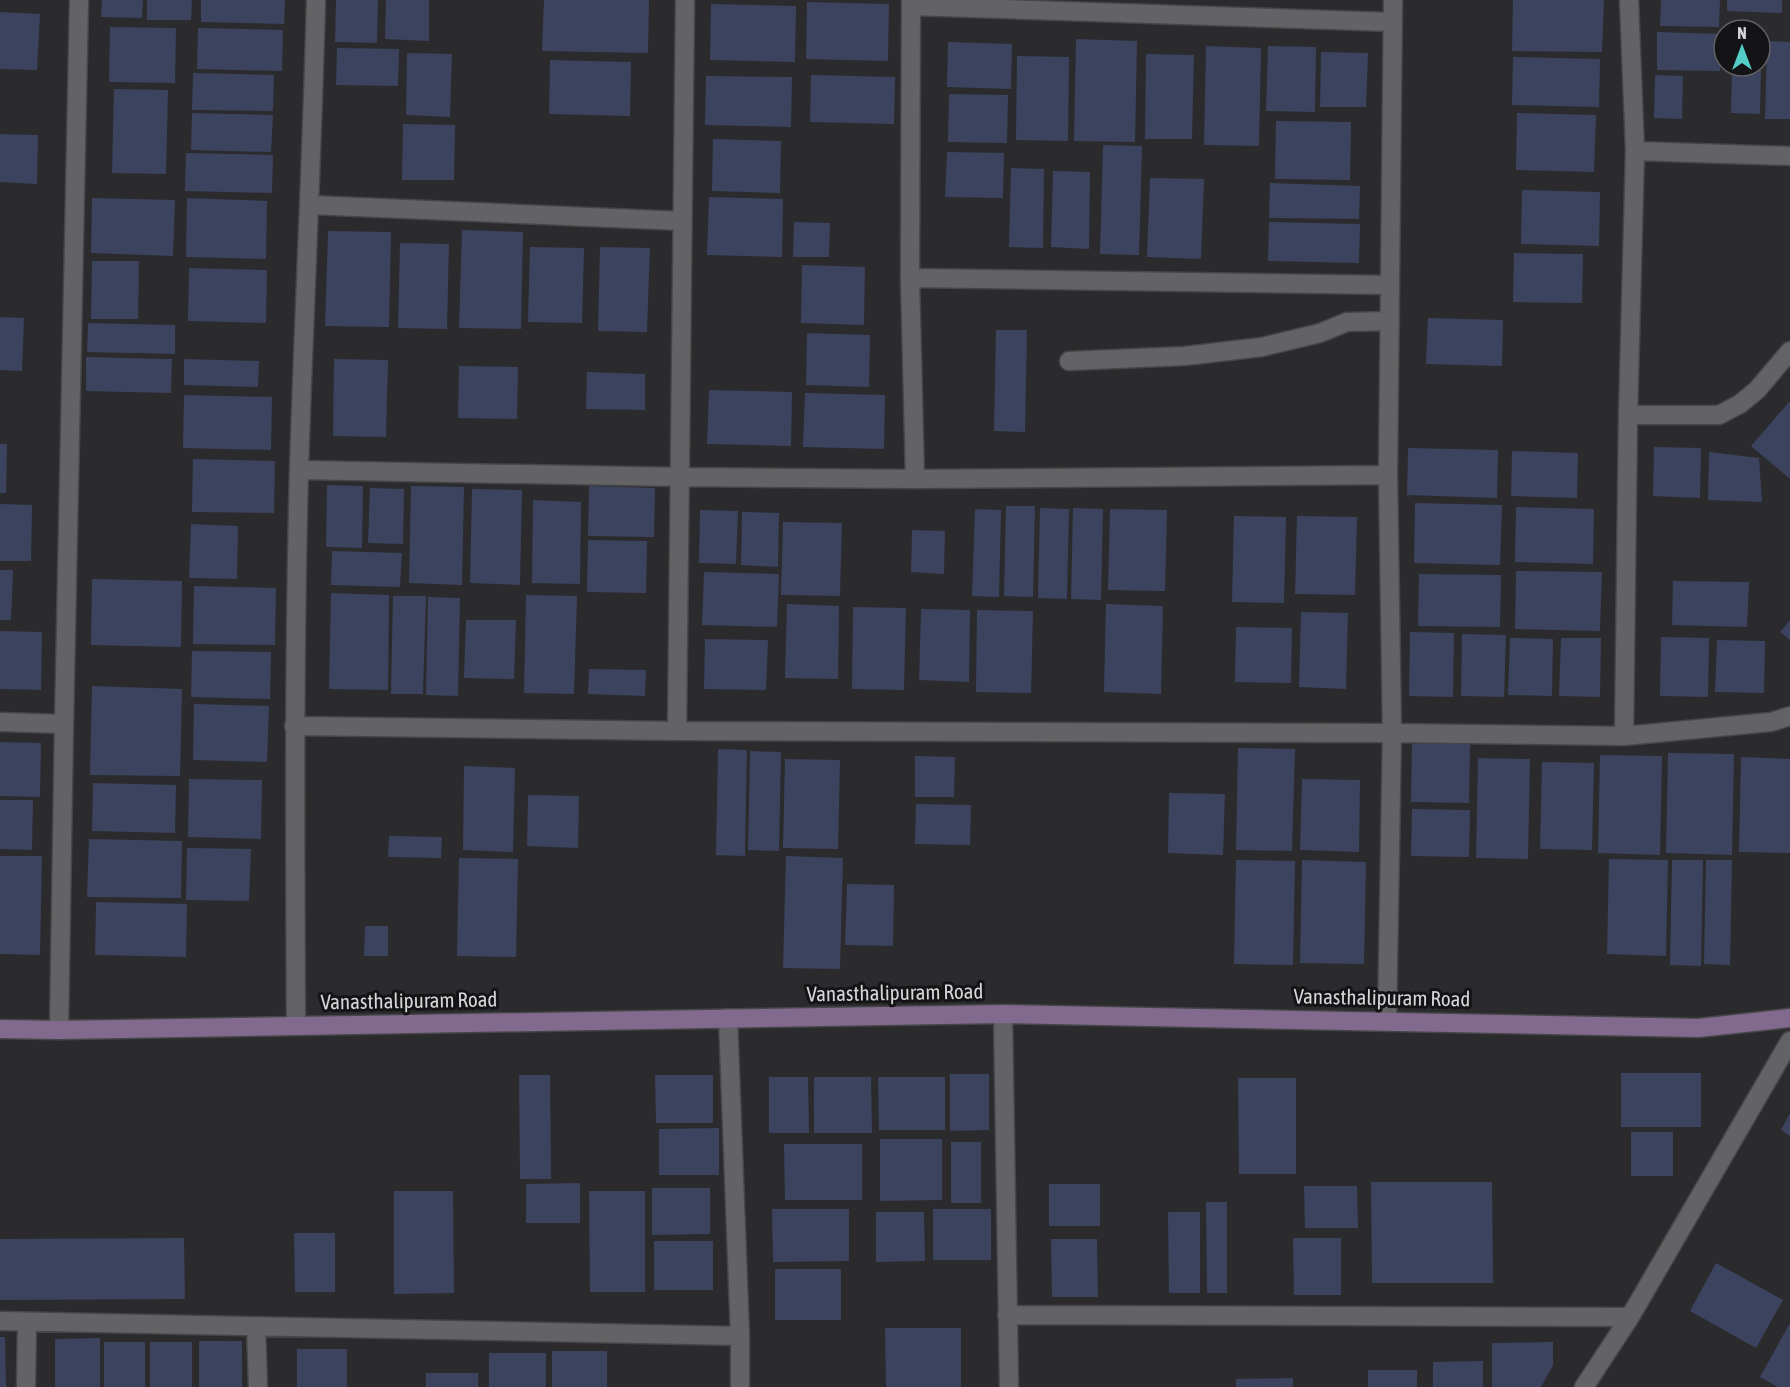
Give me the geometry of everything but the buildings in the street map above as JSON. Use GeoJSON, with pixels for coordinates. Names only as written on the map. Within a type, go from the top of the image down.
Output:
{"type":"FeatureCollection","features":[{"type":"Feature","properties":{"kind":"street"},"geometry":{"type":"LineString","coordinates":[[59,1030],[79,0]]}},
{"type":"Feature","properties":{"kind":"street"},"geometry":{"type":"LineString","coordinates":[[296,1025],[294,726],[299,470],[316,0]]}},
{"type":"Feature","properties":{"kind":"street"},"geometry":{"type":"LineString","coordinates":[[677,731],[685,0]]}},
{"type":"Feature","properties":{"kind":"street"},"geometry":{"type":"LineString","coordinates":[[1387,1020],[1392,733],[1388,475],[1392,0]]}},
{"type":"Feature","properties":{"kind":"street"},"geometry":{"type":"LineString","coordinates":[[1624,736],[1635,151],[1629,0]]}},
{"type":"Feature","properties":{"kind":"street"},"geometry":{"type":"LineString","coordinates":[[915,479],[909,278],[911,3],[1392,22]]}},
{"type":"Feature","properties":{"kind":"street"},"geometry":{"type":"LineString","coordinates":[[1635,151],[1790,156]]}},
{"type":"Feature","properties":{"kind":"street"},"geometry":{"type":"LineString","coordinates":[[310,205],[682,221]]}},
{"type":"Feature","properties":{"kind":"street"},"geometry":{"type":"LineString","coordinates":[[909,278],[1390,285]]}},
{"type":"Feature","properties":{"kind":"street"},"geometry":{"type":"LineString","coordinates":[[1069,361],[1185,356],[1262,347],[1320,333],[1347,322],[1390,321]]}},
{"type":"Feature","properties":{"kind":"street"},"geometry":{"type":"LineString","coordinates":[[1629,415],[1719,415],[1740,404],[1757,390],[1790,351]]}},
{"type":"Feature","properties":{"kind":"street"},"geometry":{"type":"LineString","coordinates":[[299,470],[915,479],[1388,475]]}},
{"type":"Feature","properties":{"kind":"street"},"geometry":{"type":"LineString","coordinates":[[294,726],[677,731],[1624,736],[1771,722],[1790,716]]}},
{"type":"Feature","properties":{"kind":"street"},"geometry":{"type":"LineString","coordinates":[[0,722],[64,724]]}},
{"type":"Feature","properties":{"kind":"street"},"geometry":{"type":"LineString","coordinates":[[1003,1014],[1009,1387]]}},
{"type":"Feature","properties":{"kind":"street","name":"Vanasthalipuram Road"},"geometry":{"type":"LineString","coordinates":[[0,1029],[59,1030],[1003,1014],[1698,1028],[1790,1018]]}},
{"type":"Feature","properties":{"kind":"street"},"geometry":{"type":"LineString","coordinates":[[728,1018],[740,1387]]}},
{"type":"Feature","properties":{"kind":"street"},"geometry":{"type":"LineString","coordinates":[[1584,1387],[1630,1317],[1790,1041]]}},
{"type":"Feature","properties":{"kind":"street"},"geometry":{"type":"LineString","coordinates":[[1007,1315],[1630,1317]]}},
{"type":"Feature","properties":{"kind":"street"},"geometry":{"type":"LineString","coordinates":[[0,1321],[740,1336]]}},
{"type":"Feature","properties":{"kind":"street"},"geometry":{"type":"LineString","coordinates":[[26,1387],[27,1322]]}},
{"type":"Feature","properties":{"kind":"street"},"geometry":{"type":"LineString","coordinates":[[256,1327],[258,1387]]}}]}
